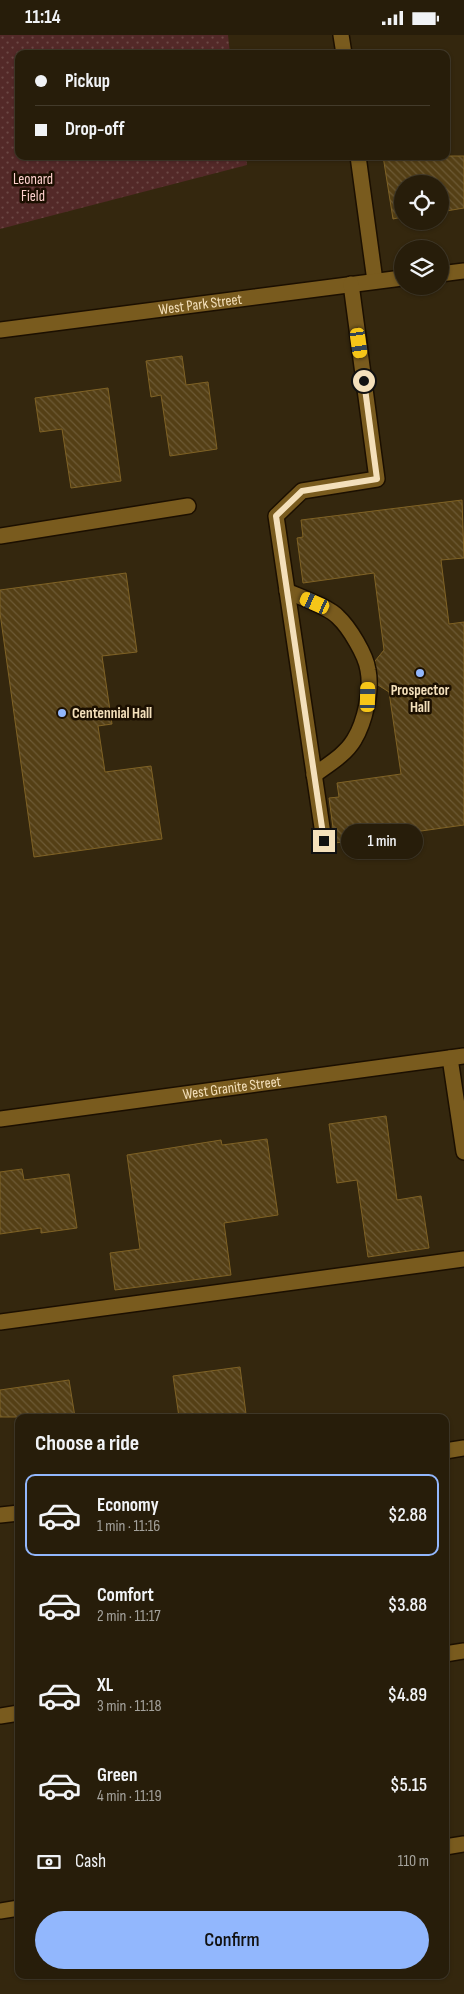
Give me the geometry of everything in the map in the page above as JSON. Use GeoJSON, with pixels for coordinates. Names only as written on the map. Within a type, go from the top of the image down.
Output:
{"type":"FeatureCollection","features":[{"type":"Feature","properties":{"kind":"street"},"geometry":{"type":"LineString","coordinates":[[341,35],[343,50]]}},
{"type":"Feature","properties":{"kind":"street"},"geometry":{"type":"LineString","coordinates":[[359,160],[375,281]]}},
{"type":"Feature","properties":{"kind":"street"},"geometry":{"type":"LineString","coordinates":[[449,273],[464,271]]}},
{"type":"Feature","properties":{"kind":"street","name":"West Park Street"},"geometry":{"type":"LineString","coordinates":[[0,330],[394,279]]}},
{"type":"Feature","properties":{"kind":"street"},"geometry":{"type":"LineString","coordinates":[[324,841],[276,516],[302,491],[377,479],[351,285]]}},
{"type":"Feature","properties":{"kind":"street"},"geometry":{"type":"LineString","coordinates":[[0,536],[188,506]]}},
{"type":"Feature","properties":{"kind":"street"},"geometry":{"type":"LineString","coordinates":[[288,591],[338,616],[358,646],[368,669],[368,697],[364,717],[354,740],[339,757],[314,775]]}},
{"type":"Feature","properties":{"kind":"street"},"geometry":{"type":"LineString","coordinates":[[457,1057],[464,1152]]}},
{"type":"Feature","properties":{"kind":"street","name":"West Granite Street"},"geometry":{"type":"LineString","coordinates":[[0,1119],[457,1057]]}},
{"type":"Feature","properties":{"kind":"street"},"geometry":{"type":"LineString","coordinates":[[0,1322],[464,1259]]}},
{"type":"Feature","properties":{"kind":"street"},"geometry":{"type":"LineString","coordinates":[[449,1450],[464,1448]]}},
{"type":"Feature","properties":{"kind":"street"},"geometry":{"type":"LineString","coordinates":[[0,1515],[15,1513]]}},
{"type":"Feature","properties":{"kind":"street"},"geometry":{"type":"LineString","coordinates":[[449,1653],[464,1651]]}},
{"type":"Feature","properties":{"kind":"street"},"geometry":{"type":"LineString","coordinates":[[0,1716],[15,1714]]}},
{"type":"Feature","properties":{"kind":"street"},"geometry":{"type":"LineString","coordinates":[[449,1846],[464,1844]]}},
{"type":"Feature","properties":{"kind":"street"},"geometry":{"type":"LineString","coordinates":[[0,1911],[15,1909]]}},
{"type":"Feature","properties":{"kind":"green space","name":"Leonard Field"},"geometry":{"type":"Polygon","coordinates":[[[0,35],[228,35],[230,50],[15,50],[15,160],[246,160],[247,165],[0,229],[0,35]]]}},
{"type":"Feature","properties":{"kind":"building"},"geometry":{"type":"Polygon","coordinates":[[[450,156],[464,156],[464,208],[449,210],[449,175],[394,175],[394,219],[384,160],[450,160],[450,156]]]}},
{"type":"Feature","properties":{"kind":"building"},"geometry":{"type":"Polygon","coordinates":[[[182,356],[186,385],[208,382],[217,449],[170,456],[161,395],[151,397],[146,361],[182,356]]]}},
{"type":"Feature","properties":{"kind":"building"},"geometry":{"type":"Polygon","coordinates":[[[108,388],[121,481],[71,488],[62,429],[40,432],[35,398],[108,388]]]}},
{"type":"Feature","properties":{"kind":"building","name":"Prospector Hall"},"geometry":{"type":"Polygon","coordinates":[[[462,500],[464,558],[441,560],[449,624],[464,622],[464,825],[335,843],[329,798],[339,797],[337,783],[401,774],[389,692],[378,685],[375,661],[384,650],[374,573],[303,583],[297,538],[303,537],[301,520],[462,500]]]}},
{"type":"Feature","properties":{"kind":"building","name":"Centennial Hall"},"geometry":{"type":"Polygon","coordinates":[[[126,573],[137,652],[102,656],[112,724],[98,726],[105,772],[151,766],[162,839],[34,857],[0,613],[0,590],[126,573]]]}},
{"type":"Feature","properties":{"kind":"building"},"geometry":{"type":"Polygon","coordinates":[[[386,1116],[397,1200],[421,1196],[429,1248],[368,1257],[357,1180],[337,1183],[329,1124],[386,1116]]]}},
{"type":"Feature","properties":{"kind":"building"},"geometry":{"type":"Polygon","coordinates":[[[267,1139],[278,1215],[224,1223],[231,1275],[115,1290],[110,1253],[140,1249],[127,1155],[221,1140],[222,1145],[267,1139]]]}},
{"type":"Feature","properties":{"kind":"building"},"geometry":{"type":"Polygon","coordinates":[[[22,1169],[24,1180],[69,1174],[77,1228],[41,1233],[41,1228],[0,1234],[0,1172],[22,1169]]]}},
{"type":"Feature","properties":{"kind":"building"},"geometry":{"type":"Polygon","coordinates":[[[240,1367],[246,1414],[179,1414],[173,1376],[240,1367]]]}},
{"type":"Feature","properties":{"kind":"building"},"geometry":{"type":"Polygon","coordinates":[[[69,1380],[75,1414],[15,1414],[15,1417],[0,1417],[0,1390],[69,1380]]]}},
{"type":"Feature","properties":{"kind":"place","name":"Prospector Hall"},"geometry":{"type":"Point","coordinates":[420,673]}},
{"type":"Feature","properties":{"kind":"place","name":"Centennial Hall"},"geometry":{"type":"Point","coordinates":[62,713]}},
{"type":"Feature","properties":{"kind":"route"},"geometry":{"type":"LineString","coordinates":[[324,841],[276,516],[302,491],[377,479],[364,381]]}}]}
